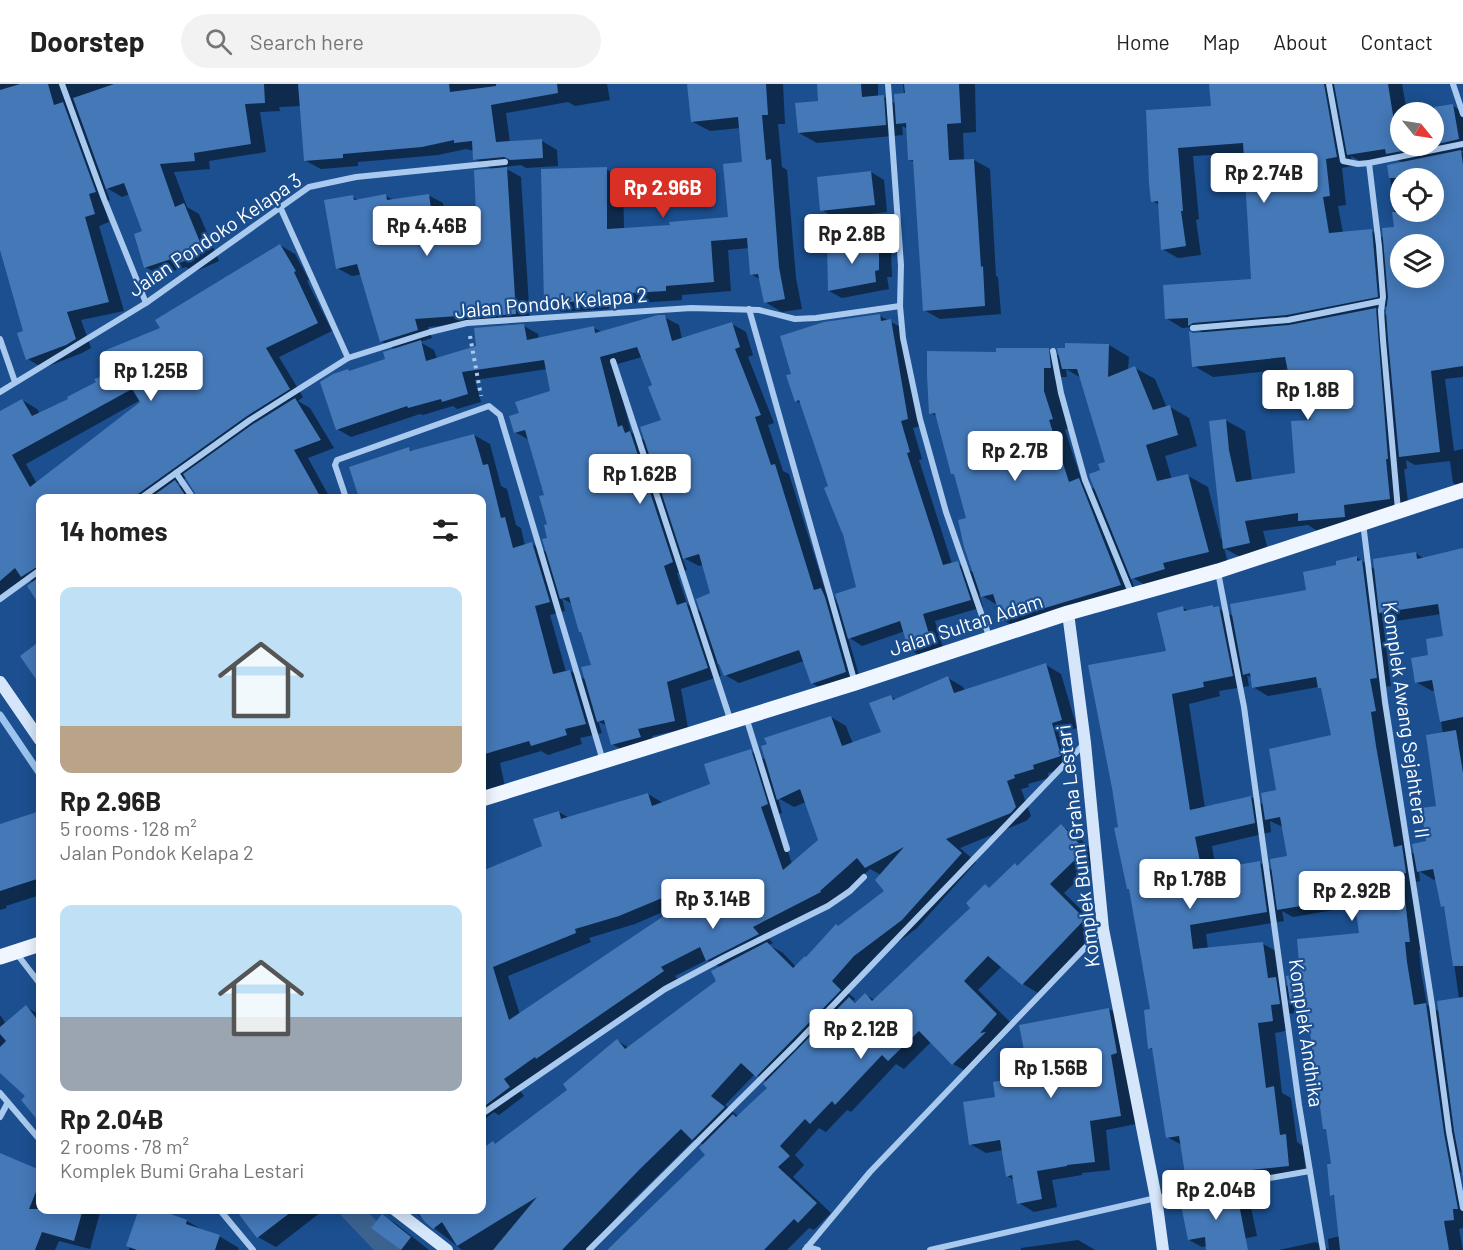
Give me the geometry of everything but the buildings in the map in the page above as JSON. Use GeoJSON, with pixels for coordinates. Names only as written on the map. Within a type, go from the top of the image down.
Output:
{"type":"FeatureCollection","features":[{"type":"Feature","properties":{"kind":"main road","name":"Jalan Sultan Adam"},"geometry":{"type":"LineString","coordinates":[[486,798],[855,683],[1068,613],[1218,571],[1463,490]]}},
{"type":"Feature","properties":{"kind":"main road"},"geometry":{"type":"LineString","coordinates":[[7,954],[36,945]]}},
{"type":"Feature","properties":{"kind":"street"},"geometry":{"type":"LineString","coordinates":[[62,84],[104,199],[146,303]]}},
{"type":"Feature","properties":{"kind":"street"},"geometry":{"type":"LineString","coordinates":[[888,84],[901,265],[900,306],[903,338],[920,419],[946,512],[990,639]]}},
{"type":"Feature","properties":{"kind":"street"},"geometry":{"type":"LineString","coordinates":[[1329,84],[1343,161],[1358,164],[1369,163],[1463,144]]}},
{"type":"Feature","properties":{"kind":"street"},"geometry":{"type":"LineString","coordinates":[[1453,84],[1463,114]]}},
{"type":"Feature","properties":{"kind":"street","name":"Jalan Pondoko Kelapa 3"},"geometry":{"type":"LineString","coordinates":[[0,392],[146,303],[309,187],[356,177],[505,162]]}},
{"type":"Feature","properties":{"kind":"street"},"geometry":{"type":"LineString","coordinates":[[1369,163],[1380,246],[1384,363],[1398,510]]}},
{"type":"Feature","properties":{"kind":"street"},"geometry":{"type":"LineString","coordinates":[[281,209],[348,358]]}},
{"type":"Feature","properties":{"kind":"street"},"geometry":{"type":"LineString","coordinates":[[1193,328],[1288,320],[1382,301]]}},
{"type":"Feature","properties":{"kind":"street","name":"Jalan Pondok Kelapa 2"},"geometry":{"type":"LineString","coordinates":[[147,494],[250,420],[348,358],[430,332],[467,323],[691,308],[759,310],[795,319],[900,306]]}},
{"type":"Feature","properties":{"kind":"street"},"geometry":{"type":"LineString","coordinates":[[748,309],[855,683]]}},
{"type":"Feature","properties":{"kind":"street"},"geometry":{"type":"LineString","coordinates":[[0,339],[15,382]]}},
{"type":"Feature","properties":{"kind":"street"},"geometry":{"type":"LineString","coordinates":[[1053,351],[1061,393],[1085,480],[1132,595]]}},
{"type":"Feature","properties":{"kind":"street"},"geometry":{"type":"LineString","coordinates":[[613,361],[731,722]]}},
{"type":"Feature","properties":{"kind":"street"},"geometry":{"type":"LineString","coordinates":[[345,494],[335,465],[337,459],[489,406],[500,415],[604,761]]}},
{"type":"Feature","properties":{"kind":"street"},"geometry":{"type":"LineString","coordinates":[[176,473],[190,494]]}},
{"type":"Feature","properties":{"kind":"street","name":"Komplek Awang Sejahtera II"},"geometry":{"type":"LineString","coordinates":[[1363,522],[1389,725],[1449,1132],[1463,1208]]}},
{"type":"Feature","properties":{"kind":"street","name":"Komplek Andhika"},"geometry":{"type":"LineString","coordinates":[[1218,571],[1244,707],[1323,1250]]}},
{"type":"Feature","properties":{"kind":"street"},"geometry":{"type":"LineString","coordinates":[[0,599],[36,573]]}},
{"type":"Feature","properties":{"kind":"street","name":"Komplek Bumi Graha Lestari"},"geometry":{"type":"LineString","coordinates":[[1068,613],[1085,743],[1104,928],[1156,1198],[1163,1250]]}},
{"type":"Feature","properties":{"kind":"street"},"geometry":{"type":"LineString","coordinates":[[0,682],[36,734]]}},
{"type":"Feature","properties":{"kind":"street"},"geometry":{"type":"LineString","coordinates":[[746,717],[787,849]]}},
{"type":"Feature","properties":{"kind":"street"},"geometry":{"type":"LineString","coordinates":[[589,1250],[803,1037],[1085,743]]}},
{"type":"Feature","properties":{"kind":"street"},"geometry":{"type":"LineString","coordinates":[[486,1111],[665,989],[828,906],[850,891],[864,877]]}},
{"type":"Feature","properties":{"kind":"street"},"geometry":{"type":"LineString","coordinates":[[806,1248],[870,1172],[1104,928]]}},
{"type":"Feature","properties":{"kind":"street"},"geometry":{"type":"LineString","coordinates":[[7,954],[36,980]]}},
{"type":"Feature","properties":{"kind":"street"},"geometry":{"type":"LineString","coordinates":[[0,1093],[36,1136]]}},
{"type":"Feature","properties":{"kind":"street"},"geometry":{"type":"LineString","coordinates":[[0,1117],[7,1104]]}},
{"type":"Feature","properties":{"kind":"street"},"geometry":{"type":"LineString","coordinates":[[930,1250],[1156,1198],[1310,1171]]}},
{"type":"Feature","properties":{"kind":"street"},"geometry":{"type":"LineString","coordinates":[[223,1214],[253,1250]]}},
{"type":"Feature","properties":{"kind":"street"},"geometry":{"type":"LineString","coordinates":[[400,1214],[447,1250]]}},
{"type":"Feature","properties":{"kind":"street"},"geometry":{"type":"LineString","coordinates":[[806,1248],[818,1250]]}},
{"type":"Feature","properties":{"kind":"path"},"geometry":{"type":"LineString","coordinates":[[467,323],[484,408]]}},
{"type":"Feature","properties":{"kind":"waterway"},"geometry":{"type":"LineString","coordinates":[[0,715],[36,768]]}},
{"type":"Feature","properties":{"kind":"waterway"},"geometry":{"type":"LineString","coordinates":[[355,1214],[389,1250]]}}]}
